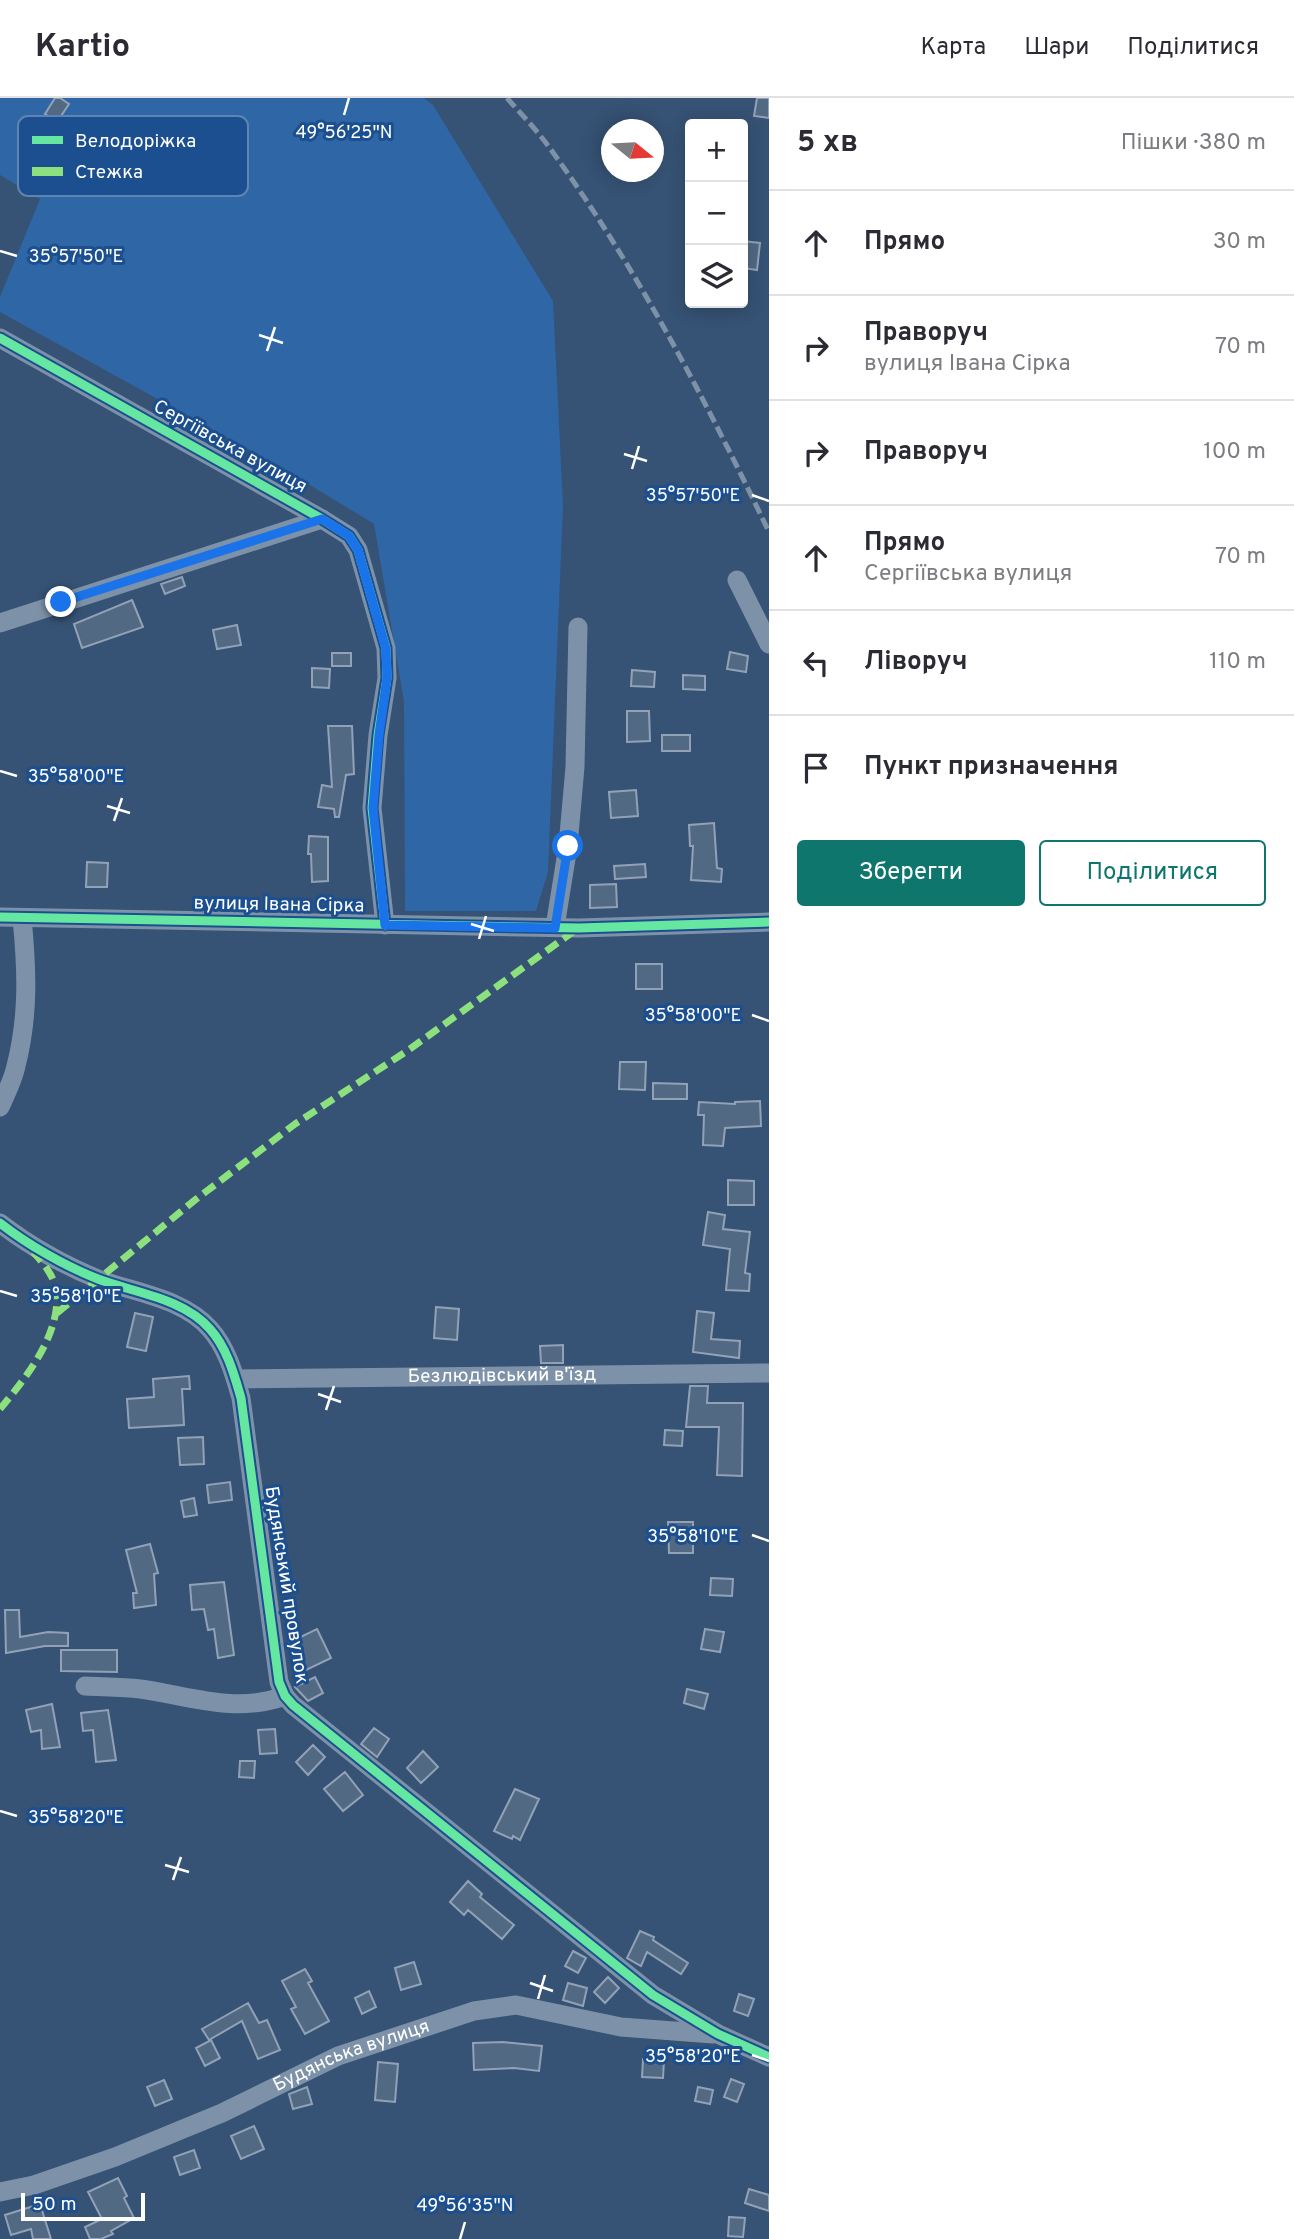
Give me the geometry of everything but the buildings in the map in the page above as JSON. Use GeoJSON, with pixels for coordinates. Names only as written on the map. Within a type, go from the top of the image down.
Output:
{"type":"FeatureCollection","features":[{"type":"Feature","properties":{"kind":"street","name":"Сергіївська вулиця"},"geometry":{"type":"LineString","coordinates":[[0,338],[349,536],[358,550],[386,649],[387,678],[373,808],[385,925]]}},
{"type":"Feature","properties":{"kind":"street"},"geometry":{"type":"LineString","coordinates":[[0,624],[322,519]]}},
{"type":"Feature","properties":{"kind":"street"},"geometry":{"type":"LineString","coordinates":[[737,580],[769,644]]}},
{"type":"Feature","properties":{"kind":"street"},"geometry":{"type":"LineString","coordinates":[[555,928],[568,846],[575,767],[578,627]]}},
{"type":"Feature","properties":{"kind":"street","name":"вулиця Івана Сірка"},"geometry":{"type":"LineString","coordinates":[[0,917],[555,928],[768,922]]}},
{"type":"Feature","properties":{"kind":"street"},"geometry":{"type":"LineString","coordinates":[[0,1107],[16,1069],[24,1030],[27,979],[22,918]]}},
{"type":"Feature","properties":{"kind":"street","name":"Будянський провулок"},"geometry":{"type":"LineString","coordinates":[[0,1223],[21,1239],[96,1278],[166,1301],[190,1313],[210,1329],[223,1348],[241,1398],[279,1682],[285,1696],[293,1705],[653,1995],[718,2035],[769,2057]]}},
{"type":"Feature","properties":{"kind":"street","name":"Безлюдівський в'їзд"},"geometry":{"type":"LineString","coordinates":[[236,1380],[769,1373]]}},
{"type":"Feature","properties":{"kind":"street"},"geometry":{"type":"LineString","coordinates":[[85,1686],[139,1689],[192,1700],[251,1705],[264,1704],[285,1696]]}},
{"type":"Feature","properties":{"kind":"street","name":"Будянська вулиця"},"geometry":{"type":"LineString","coordinates":[[0,2192],[34,2185],[115,2157],[222,2113],[338,2056],[474,2011],[516,2005],[621,2026],[718,2035]]}},
{"type":"Feature","properties":{"kind":"shaded area"},"geometry":{"type":"Polygon","coordinates":[[[0,98],[424,98],[433,105],[553,301],[563,506],[548,872],[536,911],[405,911],[404,702],[374,524],[277,465],[0,312],[0,297],[40,199],[35,196],[248,196],[248,116],[18,116],[18,186],[0,175],[0,98]]]}},
{"type":"Feature","properties":{"kind":"railway"},"geometry":{"type":"LineString","coordinates":[[507,98],[549,147],[581,192],[640,286],[720,432],[769,532]]}},
{"type":"Feature","properties":{"kind":"marked path"},"geometry":{"type":"LineString","coordinates":[[57,1313],[195,1200],[295,1124],[407,1051],[577,929]]}},
{"type":"Feature","properties":{"kind":"marked path"},"geometry":{"type":"LineString","coordinates":[[0,1409],[31,1369],[54,1321],[57,1305],[55,1283],[47,1268],[33,1252]]}},
{"type":"Feature","properties":{"kind":"cycle path"},"geometry":{"type":"LineString","coordinates":[[0,338],[349,536],[358,550],[386,648],[387,678],[378,735],[372,808],[385,925]]}},
{"type":"Feature","properties":{"kind":"cycle path"},"geometry":{"type":"LineString","coordinates":[[0,917],[579,928],[769,922]]}},
{"type":"Feature","properties":{"kind":"cycle path"},"geometry":{"type":"LineString","coordinates":[[0,1223],[73,1268],[186,1310],[210,1329],[221,1344],[241,1398],[279,1682],[285,1696],[293,1705],[653,1995],[718,2034],[769,2057]]}},
{"type":"Feature","properties":{"kind":"route"},"geometry":{"type":"LineString","coordinates":[[61,602],[322,519],[349,536],[358,550],[386,649],[387,678],[373,808],[385,925],[555,928],[568,846]]}}]}
